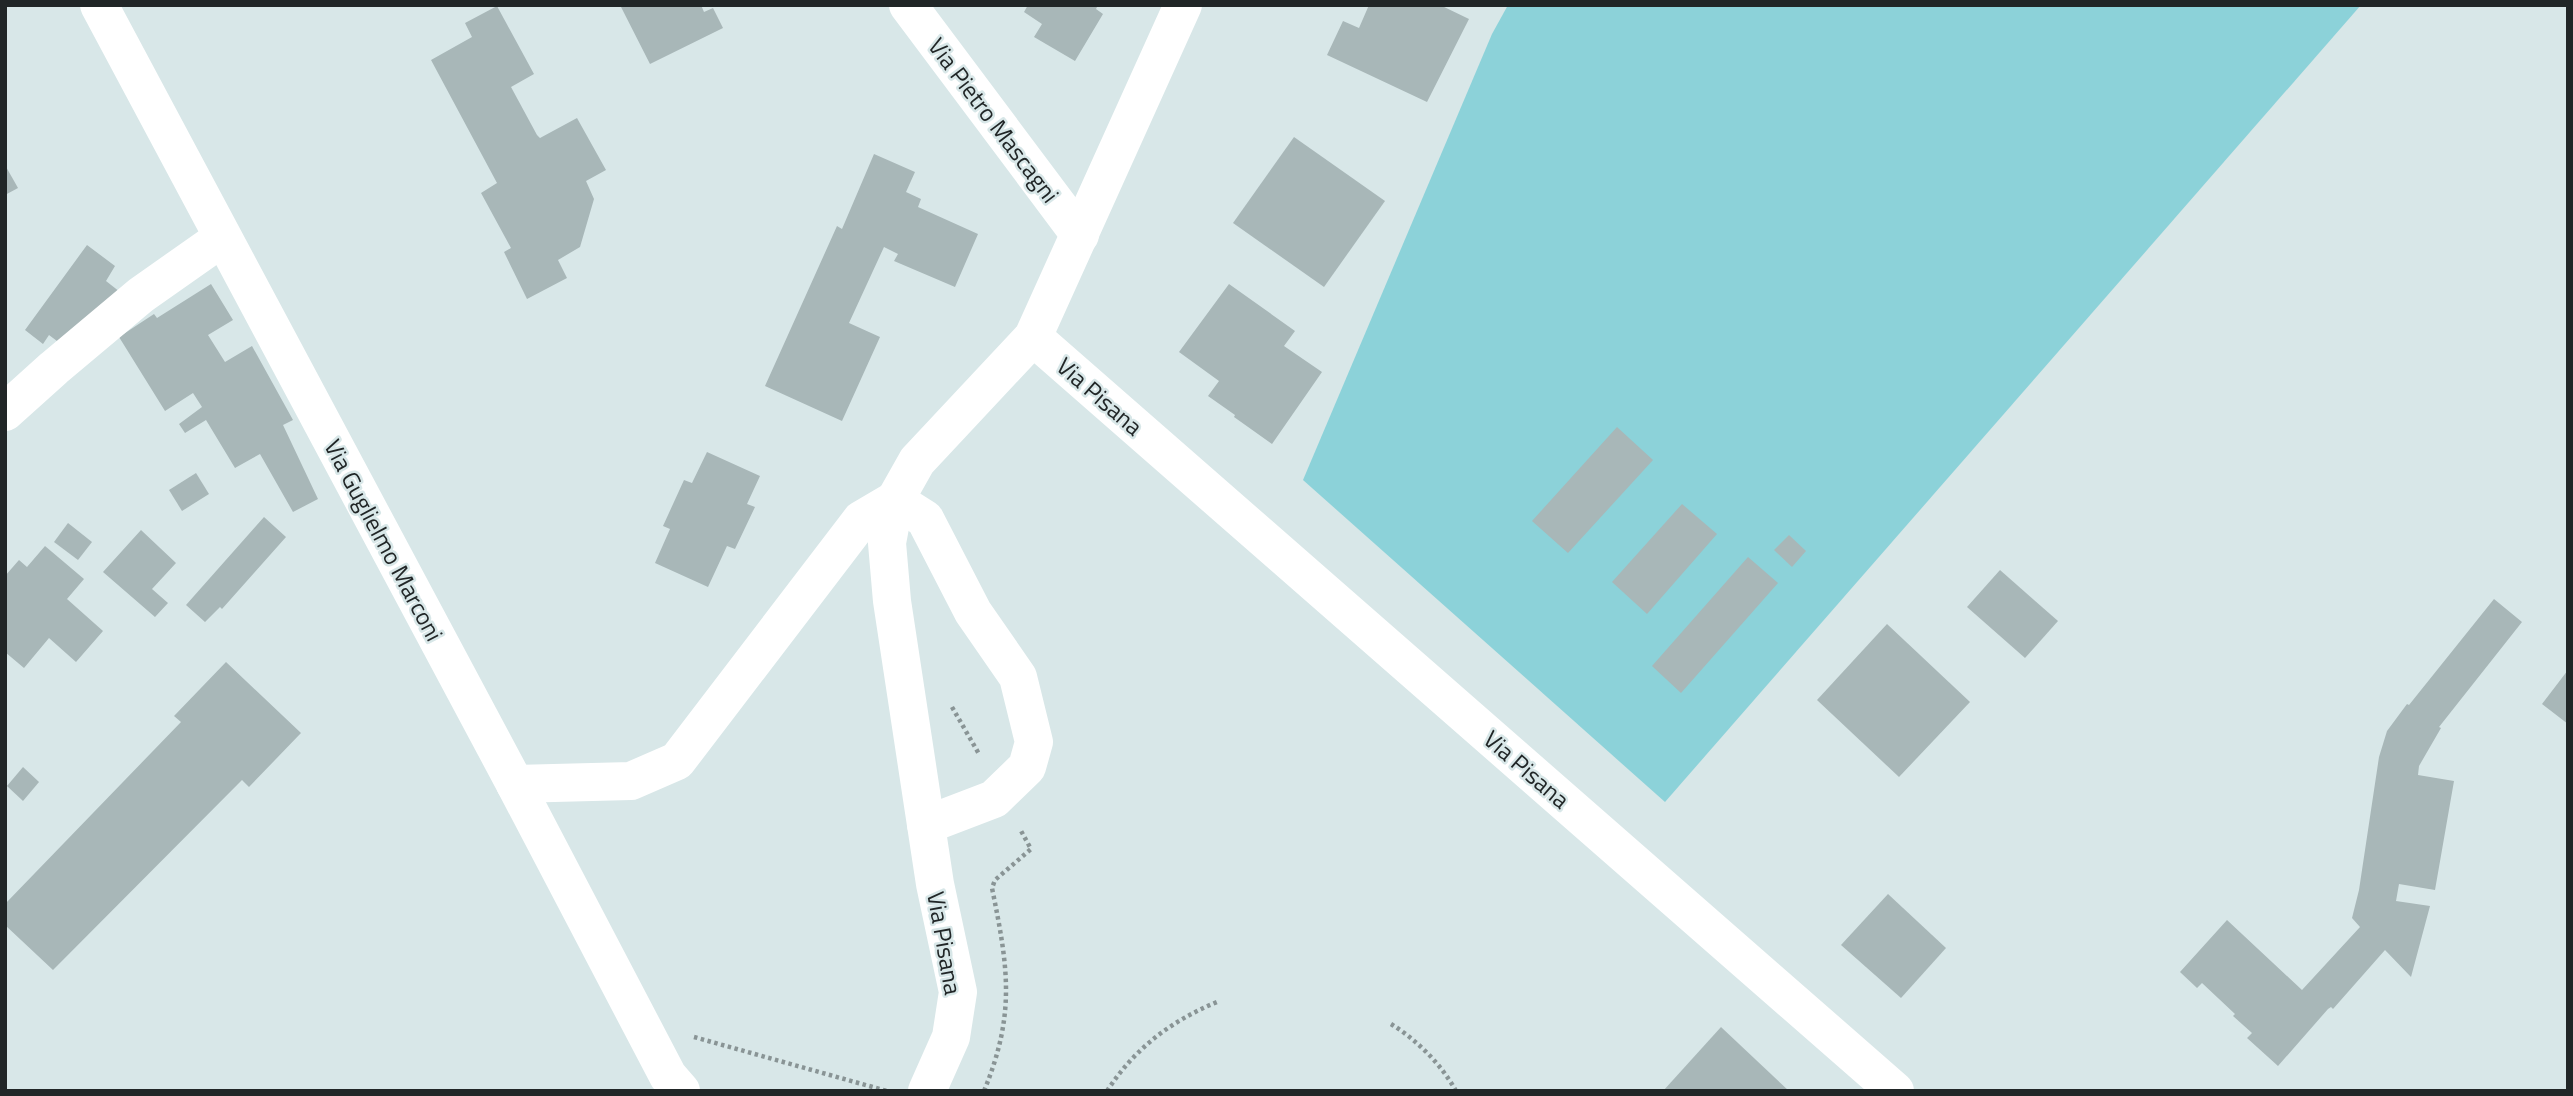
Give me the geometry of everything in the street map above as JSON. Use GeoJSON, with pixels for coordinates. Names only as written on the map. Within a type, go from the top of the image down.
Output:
{"type":"FeatureCollection","features":[{"type":"Feature","properties":{"kind":"street","name":"Via Guglielmo Marconi"},"geometry":{"type":"LineString","coordinates":[[99,5],[673,1086]]}},
{"type":"Feature","properties":{"kind":"street","name":"Via Pietro Mascagni"},"geometry":{"type":"LineString","coordinates":[[908,5],[1080,235]]}},
{"type":"Feature","properties":{"kind":"street","name":"Via Pisana"},"geometry":{"type":"LineString","coordinates":[[927,1091],[951,1037],[958,992],[935,884],[892,601],[887,543],[895,500],[917,461],[1033,337],[1183,5]]}},
{"type":"Feature","properties":{"kind":"street"},"geometry":{"type":"LineString","coordinates":[[5,412],[141,295],[222,238]]}},
{"type":"Feature","properties":{"kind":"street","name":"Via Pisana"},"geometry":{"type":"LineString","coordinates":[[1033,337],[1895,1091]]}},
{"type":"Feature","properties":{"kind":"street"},"geometry":{"type":"LineString","coordinates":[[515,784],[631,781],[677,761],[861,520],[895,500],[925,519],[972,612],[1018,677],[1034,742],[1027,767],[994,799],[926,825]]}},
{"type":"Feature","properties":{"kind":"path"},"geometry":{"type":"LineString","coordinates":[[1107,1091],[1131,1059],[1158,1033],[1190,1013],[1217,1002]]}},
{"type":"Feature","properties":{"kind":"path"},"geometry":{"type":"LineString","coordinates":[[1391,1024],[1404,1032],[1431,1057],[1456,1091]]}},
{"type":"Feature","properties":{"kind":"path"},"geometry":{"type":"LineString","coordinates":[[693,1036],[888,1091]]}},
{"type":"Feature","properties":{"kind":"shaded area"},"geometry":{"type":"Polygon","coordinates":[[[1508,5],[2361,5],[1665,802],[1303,480],[1492,34],[1508,5]]]}},
{"type":"Feature","properties":{"kind":"building"},"geometry":{"type":"Polygon","coordinates":[[[620,5],[701,5],[704,12],[713,8],[723,28],[650,64],[620,5]]]}},
{"type":"Feature","properties":{"kind":"building"},"geometry":{"type":"Polygon","coordinates":[[[1028,5],[1098,5],[1096,9],[1103,14],[1075,61],[1034,37],[1042,24],[1024,12],[1028,5]]]}},
{"type":"Feature","properties":{"kind":"building"},"geometry":{"type":"Polygon","coordinates":[[[1369,5],[1440,5],[1469,19],[1427,102],[1327,55],[1343,21],[1359,28],[1369,5]]]}},
{"type":"Feature","properties":{"kind":"building"},"geometry":{"type":"Polygon","coordinates":[[[497,6],[534,74],[511,87],[537,135],[540,138],[577,118],[606,170],[586,181],[594,199],[580,247],[558,260],[567,278],[527,299],[504,252],[511,248],[481,193],[497,183],[431,60],[472,37],[465,23],[497,6]]]}},
{"type":"Feature","properties":{"kind":"building"},"geometry":{"type":"Polygon","coordinates":[[[1294,137],[1385,201],[1324,287],[1233,223],[1294,137]]]}},
{"type":"Feature","properties":{"kind":"building"},"geometry":{"type":"Polygon","coordinates":[[[874,154],[915,172],[906,192],[921,199],[918,207],[978,234],[955,287],[894,261],[898,254],[884,247],[849,323],[880,337],[842,421],[765,386],[837,226],[842,229],[874,154]]]}},
{"type":"Feature","properties":{"kind":"building"},"geometry":{"type":"Polygon","coordinates":[[[5,165],[18,188],[5,195],[5,165]]]}},
{"type":"Feature","properties":{"kind":"building"},"geometry":{"type":"Polygon","coordinates":[[[87,245],[115,266],[106,281],[120,292],[65,347],[49,335],[43,344],[25,330],[87,245]]]}},
{"type":"Feature","properties":{"kind":"building"},"geometry":{"type":"Polygon","coordinates":[[[211,284],[233,320],[208,335],[225,362],[252,346],[293,420],[283,425],[318,499],[293,512],[260,454],[235,468],[206,420],[185,433],[179,424],[202,407],[193,393],[165,411],[119,337],[154,314],[157,318],[211,284]]]}},
{"type":"Feature","properties":{"kind":"building"},"geometry":{"type":"Polygon","coordinates":[[[1229,284],[1295,331],[1284,346],[1322,372],[1272,444],[1208,396],[1219,381],[1179,352],[1229,284]]]}},
{"type":"Feature","properties":{"kind":"building"},"geometry":{"type":"Polygon","coordinates":[[[1617,427],[1653,460],[1568,553],[1532,521],[1617,427]]]}},
{"type":"Feature","properties":{"kind":"building"},"geometry":{"type":"Polygon","coordinates":[[[707,452],[760,476],[747,504],[755,507],[735,549],[727,546],[708,587],[655,563],[670,529],[663,526],[684,480],[692,483],[707,452]]]}},
{"type":"Feature","properties":{"kind":"building"},"geometry":{"type":"Polygon","coordinates":[[[196,473],[209,494],[182,511],[169,490],[196,473]]]}},
{"type":"Feature","properties":{"kind":"building"},"geometry":{"type":"Polygon","coordinates":[[[1682,504],[1717,534],[1647,614],[1612,582],[1682,504]]]}},
{"type":"Feature","properties":{"kind":"building"},"geometry":{"type":"Polygon","coordinates":[[[264,517],[286,537],[222,609],[220,607],[205,622],[186,605],[264,517]]]}},
{"type":"Feature","properties":{"kind":"building"},"geometry":{"type":"Polygon","coordinates":[[[68,523],[92,542],[78,560],[54,542],[68,523]]]}},
{"type":"Feature","properties":{"kind":"building"},"geometry":{"type":"Polygon","coordinates":[[[141,530],[176,563],[152,589],[168,603],[155,617],[103,572],[141,530]]]}},
{"type":"Feature","properties":{"kind":"building"},"geometry":{"type":"Polygon","coordinates":[[[1789,535],[1806,551],[1792,567],[1774,550],[1789,535]]]}},
{"type":"Feature","properties":{"kind":"building"},"geometry":{"type":"Polygon","coordinates":[[[45,546],[84,579],[67,599],[103,631],[76,662],[49,638],[24,668],[5,652],[5,576],[19,560],[27,567],[45,546]]]}},
{"type":"Feature","properties":{"kind":"building"},"geometry":{"type":"Polygon","coordinates":[[[1748,557],[1778,583],[1681,693],[1652,666],[1748,557]]]}},
{"type":"Feature","properties":{"kind":"building"},"geometry":{"type":"Polygon","coordinates":[[[2000,570],[2058,621],[2025,658],[1967,607],[2000,570]]]}},
{"type":"Feature","properties":{"kind":"building"},"geometry":{"type":"Polygon","coordinates":[[[2494,599],[2522,622],[2439,727],[2441,728],[2419,766],[2418,775],[2454,781],[2435,890],[2399,884],[2396,901],[2430,906],[2411,977],[2385,950],[2278,1066],[2247,1038],[2252,1033],[2233,1016],[2235,1014],[2202,983],[2197,988],[2180,972],[2227,920],[2302,990],[2360,927],[2352,918],[2359,890],[2379,757],[2387,731],[2494,599]]]}},
{"type":"Feature","properties":{"kind":"building"},"geometry":{"type":"Polygon","coordinates":[[[1887,624],[1970,702],[1899,777],[1817,700],[1887,624]]]}},
{"type":"Feature","properties":{"kind":"building"},"geometry":{"type":"Polygon","coordinates":[[[226,662],[301,733],[249,787],[242,780],[53,970],[5,925],[5,904],[181,722],[174,716],[226,662]]]}},
{"type":"Feature","properties":{"kind":"building"},"geometry":{"type":"Polygon","coordinates":[[[2568,670],[2568,724],[2542,704],[2568,670]]]}},
{"type":"Feature","properties":{"kind":"building"},"geometry":{"type":"Polygon","coordinates":[[[23,767],[39,782],[23,801],[7,786],[23,767]]]}},
{"type":"Feature","properties":{"kind":"building"},"geometry":{"type":"Polygon","coordinates":[[[1888,894],[1946,948],[1901,998],[1841,945],[1888,894]]]}},
{"type":"Feature","properties":{"kind":"building"},"geometry":{"type":"Polygon","coordinates":[[[1721,1027],[1789,1091],[1663,1091],[1721,1027]]]}}]}
